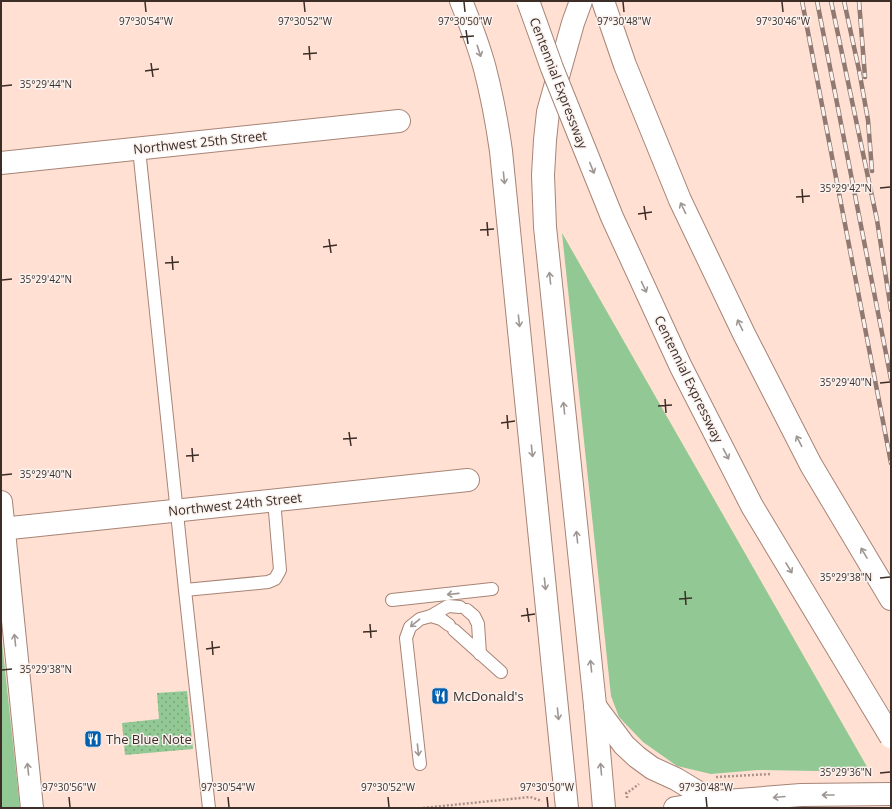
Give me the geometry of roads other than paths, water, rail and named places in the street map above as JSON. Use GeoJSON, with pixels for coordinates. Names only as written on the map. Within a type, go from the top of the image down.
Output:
{"type":"FeatureCollection","features":[{"type":"Feature","properties":{"kind":"main road"},"geometry":{"type":"LineString","coordinates":[[461,1],[472,27],[485,68],[501,151],[567,808]]}},
{"type":"Feature","properties":{"kind":"main road","name":"Centennial Expressway"},"geometry":{"type":"LineString","coordinates":[[528,1],[552,68],[612,217],[680,367],[752,506],[891,738]]}},
{"type":"Feature","properties":{"kind":"main road"},"geometry":{"type":"LineString","coordinates":[[581,1],[573,23],[548,112],[543,175],[545,227],[595,705],[604,808]]}},
{"type":"Feature","properties":{"kind":"main road"},"geometry":{"type":"LineString","coordinates":[[603,1],[625,65],[680,200],[744,334],[811,465],[891,599]]}},
{"type":"Feature","properties":{"kind":"main road","name":"Northwest 25th Street"},"geometry":{"type":"LineString","coordinates":[[1,163],[399,121]]}},
{"type":"Feature","properties":{"kind":"main road","name":"Northwest 24th Street"},"geometry":{"type":"LineString","coordinates":[[2,529],[468,480]]}},
{"type":"Feature","properties":{"kind":"main road"},"geometry":{"type":"LineString","coordinates":[[1,502],[2,529],[32,808]]}},
{"type":"Feature","properties":{"kind":"main road"},"geometry":{"type":"LineString","coordinates":[[595,705],[624,745],[637,757],[652,768],[676,779],[714,802]]}},
{"type":"Feature","properties":{"kind":"main road"},"geometry":{"type":"LineString","coordinates":[[675,808],[714,802],[801,795],[891,794]]}},
{"type":"Feature","properties":{"kind":"lane"},"geometry":{"type":"LineString","coordinates":[[139,149],[184,590],[209,808]]}},
{"type":"Feature","properties":{"kind":"lane"},"geometry":{"type":"LineString","coordinates":[[184,590],[268,582],[275,578],[280,570],[274,500]]}},
{"type":"Feature","properties":{"kind":"lane"},"geometry":{"type":"LineString","coordinates":[[392,600],[492,590]]}},
{"type":"Feature","properties":{"kind":"lane"},"geometry":{"type":"LineString","coordinates":[[420,764],[406,638],[410,627],[420,619],[431,616],[448,606],[464,608],[474,616],[478,624],[480,654]]}},
{"type":"Feature","properties":{"kind":"lane"},"geometry":{"type":"LineString","coordinates":[[431,616],[441,619],[501,672]]}},
{"type":"Feature","properties":{"kind":"railway"},"geometry":{"type":"LineString","coordinates":[[802,1],[891,463]]}},
{"type":"Feature","properties":{"kind":"railway"},"geometry":{"type":"LineString","coordinates":[[817,1],[891,379]]}},
{"type":"Feature","properties":{"kind":"railway"},"geometry":{"type":"LineString","coordinates":[[831,1],[877,220],[891,310]]}},
{"type":"Feature","properties":{"kind":"railway"},"geometry":{"type":"LineString","coordinates":[[844,1],[868,120],[872,171]]}},
{"type":"Feature","properties":{"kind":"railway"},"geometry":{"type":"LineString","coordinates":[[859,1],[865,77]]}},
{"type":"Feature","properties":{"kind":"place","name":"McDonald's"},"geometry":{"type":"Point","coordinates":[440,696]}},
{"type":"Feature","properties":{"kind":"place","name":"The Blue Note"},"geometry":{"type":"Point","coordinates":[93,739]}}]}
